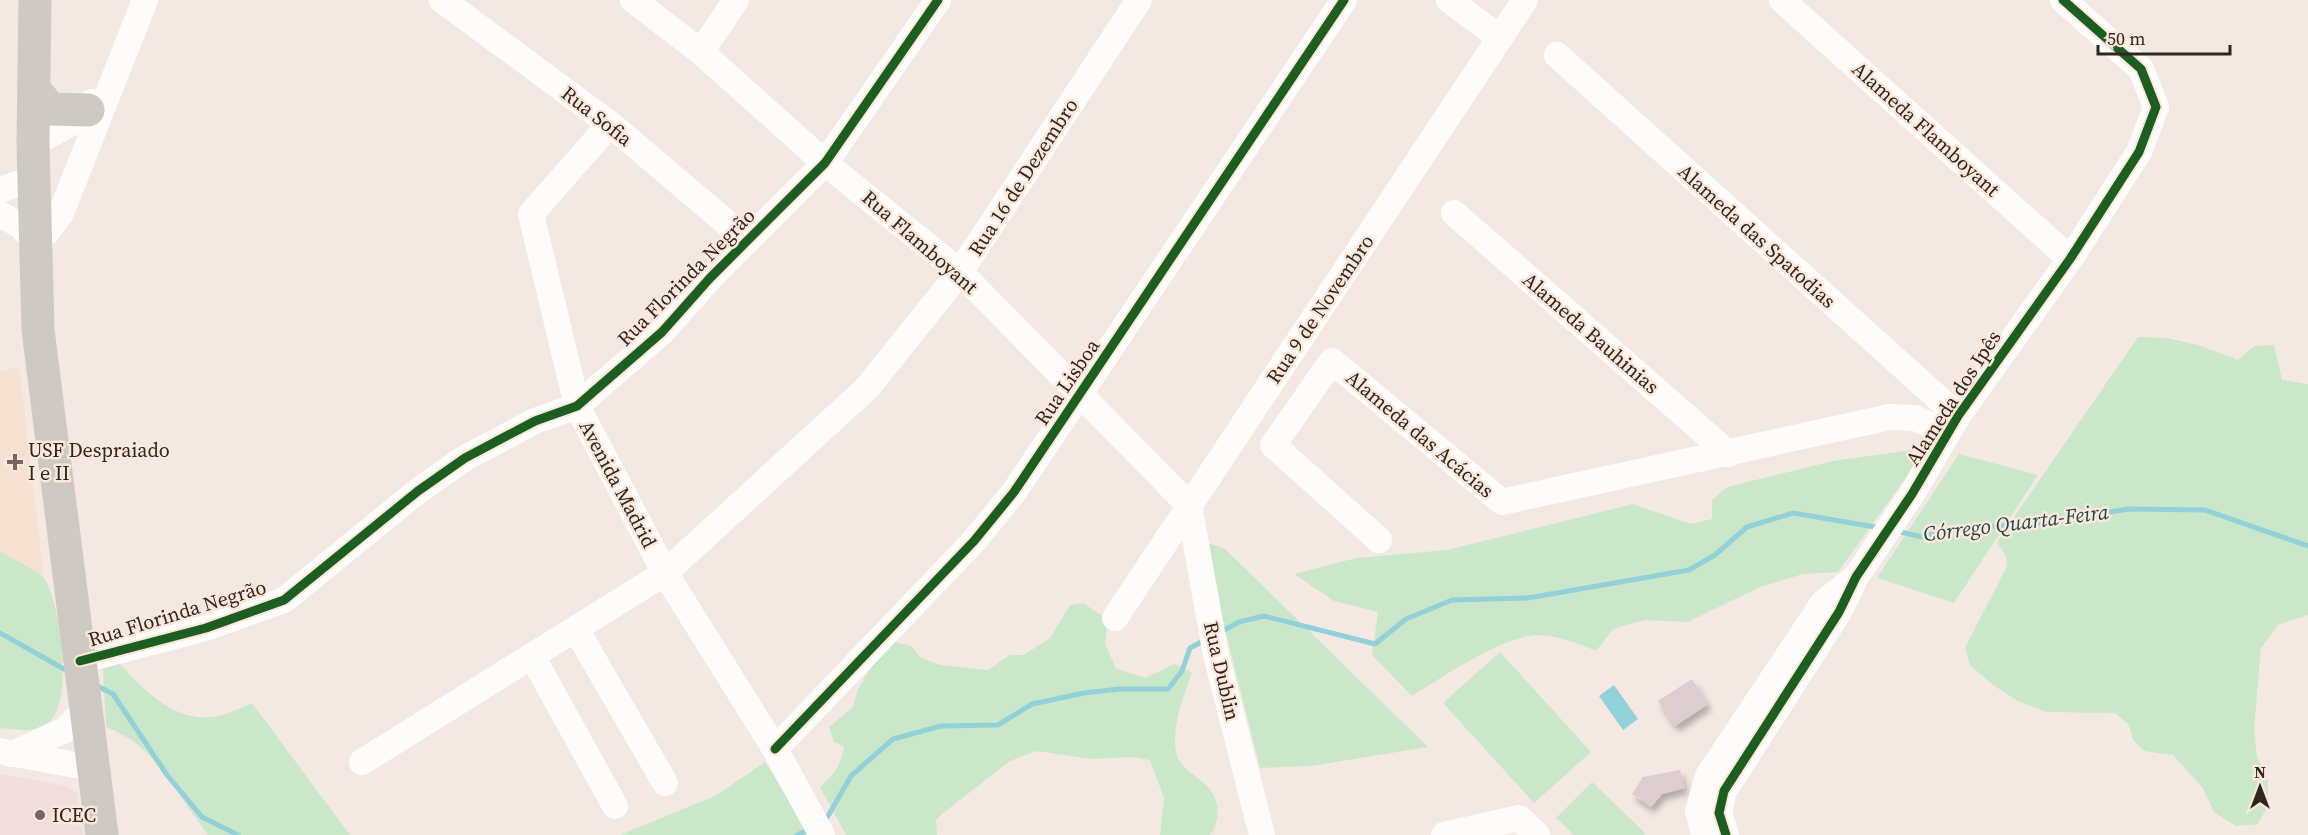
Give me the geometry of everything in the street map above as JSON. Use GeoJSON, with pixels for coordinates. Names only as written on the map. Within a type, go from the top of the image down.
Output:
{"type":"FeatureCollection","features":[{"type":"Feature","properties":{"kind":"main road"},"geometry":{"type":"LineString","coordinates":[[35,0],[33,158],[38,330],[102,835]]}},
{"type":"Feature","properties":{"kind":"main road"},"geometry":{"type":"LineString","coordinates":[[34,89],[51,109],[88,110]]}},
{"type":"Feature","properties":{"kind":"street"},"geometry":{"type":"LineString","coordinates":[[0,214],[21,226],[35,242],[47,232],[61,213],[115,70],[145,0]]}},
{"type":"Feature","properties":{"kind":"street","name":"Rua Sofia"},"geometry":{"type":"LineString","coordinates":[[441,0],[610,124],[747,240]]}},
{"type":"Feature","properties":{"kind":"street","name":"Rua Flamboyant"},"geometry":{"type":"LineString","coordinates":[[633,0],[701,52],[825,163],[960,272],[1079,397],[1189,505]]}},
{"type":"Feature","properties":{"kind":"street"},"geometry":{"type":"LineString","coordinates":[[701,52],[736,0]]}},
{"type":"Feature","properties":{"kind":"street","name":"Rua Florinda Negrão"},"geometry":{"type":"LineString","coordinates":[[80,661],[206,628],[284,600],[418,491],[465,458],[535,420],[578,406],[662,332],[747,240],[825,163],[938,0]]}},
{"type":"Feature","properties":{"kind":"street","name":"Rua 16 de Dezembro"},"geometry":{"type":"LineString","coordinates":[[362,762],[665,573],[867,388],[960,272],[1139,0]]}},
{"type":"Feature","properties":{"kind":"street","name":"Rua Lisboa"},"geometry":{"type":"LineString","coordinates":[[775,749],[974,541],[1014,492],[1344,0]]}},
{"type":"Feature","properties":{"kind":"street"},"geometry":{"type":"LineString","coordinates":[[1449,0],[1500,38]]}},
{"type":"Feature","properties":{"kind":"street","name":"Rua 9 de Novembro"},"geometry":{"type":"LineString","coordinates":[[1115,618],[1525,0]]}},
{"type":"Feature","properties":{"kind":"street","name":"Alameda Flamboyant"},"geometry":{"type":"LineString","coordinates":[[1782,0],[2070,259]]}},
{"type":"Feature","properties":{"kind":"street","name":"Alameda dos Ipês"},"geometry":{"type":"LineString","coordinates":[[1719,835],[1698,811],[1823,603],[1856,577],[1912,494],[1953,425],[2070,259],[2139,152],[2156,106],[2141,69],[2063,0]]}},
{"type":"Feature","properties":{"kind":"street","name":"Alameda das Spatodias"},"geometry":{"type":"LineString","coordinates":[[1557,55],[1953,425]]}},
{"type":"Feature","properties":{"kind":"street"},"geometry":{"type":"LineString","coordinates":[[0,190],[25,181],[33,158],[62,130],[88,110],[100,88],[115,70]]}},
{"type":"Feature","properties":{"kind":"street","name":"Avenida Madrid"},"geometry":{"type":"LineString","coordinates":[[610,124],[531,214],[578,406],[665,573],[775,749],[822,835]]}},
{"type":"Feature","properties":{"kind":"street","name":"Alameda Bauhinias"},"geometry":{"type":"LineString","coordinates":[[1454,213],[1729,454]]}},
{"type":"Feature","properties":{"kind":"street","name":"Alameda das Acácias"},"geometry":{"type":"LineString","coordinates":[[1379,540],[1273,445],[1332,361],[1502,502]]}},
{"type":"Feature","properties":{"kind":"street","name":"Alameda dos Ipês"},"geometry":{"type":"LineString","coordinates":[[1502,502],[1890,417],[1915,418],[1953,425]]}},
{"type":"Feature","properties":{"kind":"street","name":"Rua Dublin"},"geometry":{"type":"LineString","coordinates":[[1189,505],[1216,655],[1262,835]]}},
{"type":"Feature","properties":{"kind":"street"},"geometry":{"type":"LineString","coordinates":[[576,629],[664,783]]}},
{"type":"Feature","properties":{"kind":"street"},"geometry":{"type":"LineString","coordinates":[[532,656],[615,806]]}},
{"type":"Feature","properties":{"kind":"street"},"geometry":{"type":"LineString","coordinates":[[6,752],[66,730],[86,709]]}},
{"type":"Feature","properties":{"kind":"street"},"geometry":{"type":"LineString","coordinates":[[6,752],[92,768]]}},
{"type":"Feature","properties":{"kind":"street"},"geometry":{"type":"LineString","coordinates":[[1444,835],[1528,827]]}},
{"type":"Feature","properties":{"kind":"shaded area","name":"USF Despraiado I e II"},"geometry":{"type":"Polygon","coordinates":[[[19,366],[44,579],[0,552],[0,372],[19,366]]]}},
{"type":"Feature","properties":{"kind":"shaded area","name":"ICEC"},"geometry":{"type":"Polygon","coordinates":[[[0,774],[67,786],[77,794],[83,835],[0,835],[0,774]]]}},
{"type":"Feature","properties":{"kind":"green space"},"geometry":{"type":"Polygon","coordinates":[[[2138,337],[2167,338],[2198,345],[2238,360],[2254,346],[2274,345],[2282,380],[2308,384],[2308,615],[2278,625],[2261,648],[2254,729],[2257,756],[2268,781],[2268,806],[2258,824],[2236,826],[2214,812],[2202,787],[2173,755],[2144,751],[2133,740],[2129,725],[2115,713],[2046,712],[2018,701],[1993,685],[1970,665],[1965,648],[2007,566],[2006,557],[1997,542],[2138,337]]]}},
{"type":"Feature","properties":{"kind":"green space"},"geometry":{"type":"Polygon","coordinates":[[[1912,450],[1916,459],[1907,476],[1838,572],[1803,574],[1760,587],[1688,622],[1645,620],[1613,629],[1596,651],[1551,636],[1524,637],[1510,641],[1452,671],[1412,696],[1372,655],[1378,612],[1334,601],[1294,574],[1356,558],[1447,550],[1633,504],[1691,524],[1712,519],[1712,500],[1727,487],[1833,461],[1912,450]]]}},
{"type":"Feature","properties":{"kind":"green space"},"geometry":{"type":"Polygon","coordinates":[[[1959,454],[2038,475],[1954,603],[1877,578],[1959,454]]]}},
{"type":"Feature","properties":{"kind":"green space"},"geometry":{"type":"Polygon","coordinates":[[[1203,542],[1224,548],[1428,747],[1311,766],[1260,768],[1203,542]]]}},
{"type":"Feature","properties":{"kind":"green space"},"geometry":{"type":"Polygon","coordinates":[[[0,551],[43,577],[56,612],[62,657],[63,679],[60,699],[55,715],[45,725],[34,729],[0,728],[0,551]]]}},
{"type":"Feature","properties":{"kind":"green space"},"geometry":{"type":"Polygon","coordinates":[[[1083,603],[1101,615],[1107,630],[1105,644],[1116,668],[1145,678],[1174,664],[1192,672],[1175,732],[1176,752],[1186,768],[1214,795],[1217,819],[1209,835],[1160,835],[1164,798],[1150,760],[1131,757],[1091,759],[1036,751],[1010,761],[942,814],[936,820],[937,835],[846,835],[820,787],[836,769],[844,747],[834,742],[829,727],[853,707],[858,689],[885,648],[895,642],[912,646],[920,657],[940,665],[988,670],[1010,655],[1024,655],[1050,638],[1070,605],[1083,603]]]}},
{"type":"Feature","properties":{"kind":"green space"},"geometry":{"type":"Polygon","coordinates":[[[1500,652],[1591,752],[1534,803],[1443,703],[1500,652]]]}},
{"type":"Feature","properties":{"kind":"green space"},"geometry":{"type":"Polygon","coordinates":[[[116,660],[162,703],[190,716],[222,715],[252,703],[350,835],[208,835],[169,780],[143,749],[120,733],[106,727],[103,668],[116,660]]]}},
{"type":"Feature","properties":{"kind":"green space"},"geometry":{"type":"Polygon","coordinates":[[[765,762],[810,835],[620,835],[717,795],[765,762]]]}},
{"type":"Feature","properties":{"kind":"green space"},"geometry":{"type":"Polygon","coordinates":[[[1592,782],[1645,833],[1644,835],[1574,835],[1556,818],[1592,782]]]}},
{"type":"Feature","properties":{"kind":"water"},"geometry":{"type":"Polygon","coordinates":[[[1614,685],[1638,719],[1623,730],[1599,696],[1614,685]]]}},
{"type":"Feature","properties":{"kind":"building"},"geometry":{"type":"Polygon","coordinates":[[[1692,679],[1708,704],[1675,726],[1658,701],[1692,679]]]}},
{"type":"Feature","properties":{"kind":"building"},"geometry":{"type":"Polygon","coordinates":[[[1680,770],[1685,788],[1662,794],[1651,807],[1632,794],[1643,777],[1680,770]]]}},
{"type":"Feature","properties":{"kind":"waterway","name":"Córrego Quarta-Feira"},"geometry":{"type":"LineString","coordinates":[[1896,531],[1922,537],[1952,529],[2045,523],[2128,509],[2205,510],[2308,546]]}},
{"type":"Feature","properties":{"kind":"waterway","name":"Córrego Quarta-Feira"},"geometry":{"type":"LineString","coordinates":[[1219,633],[1239,622],[1264,616],[1375,644],[1406,619],[1452,600],[1528,598],[1689,570],[1715,555],[1747,527],[1793,513],[1881,528]]}},
{"type":"Feature","properties":{"kind":"waterway","name":"Córrego Quarta-Feira"},"geometry":{"type":"LineString","coordinates":[[0,633],[71,673]]}},
{"type":"Feature","properties":{"kind":"waterway","name":"Córrego Quarta-Feira"},"geometry":{"type":"LineString","coordinates":[[824,823],[851,776],[893,739],[941,726],[998,725],[1032,704],[1084,693],[1119,689],[1168,689],[1182,671],[1190,648],[1205,640]]}},
{"type":"Feature","properties":{"kind":"waterway","name":"Córrego Quarta-Feira"},"geometry":{"type":"LineString","coordinates":[[93,684],[113,694],[167,775],[202,817],[238,835]]}},
{"type":"Feature","properties":{"kind":"waterway","name":"Córrego Quarta-Feira"},"geometry":{"type":"LineString","coordinates":[[797,835],[810,829]]}},
{"type":"Feature","properties":{"kind":"cycle path"},"geometry":{"type":"LineString","coordinates":[[80,661],[206,628],[284,600],[418,491],[465,458],[535,421],[577,406],[662,332],[710,278],[825,163],[938,0]]}},
{"type":"Feature","properties":{"kind":"cycle path"},"geometry":{"type":"LineString","coordinates":[[775,749],[974,541],[1014,492],[1344,0]]}},
{"type":"Feature","properties":{"kind":"cycle path"},"geometry":{"type":"LineString","coordinates":[[1726,835],[1719,813],[1724,791],[1839,612],[1856,577],[1912,494],[1958,416],[2070,259],[2139,152],[2156,107],[2141,69],[2063,0]]}},
{"type":"Feature","properties":{"kind":"place","name":"USF Despraiado I e II"},"geometry":{"type":"Point","coordinates":[15,462]}},
{"type":"Feature","properties":{"kind":"place","name":"ICEC"},"geometry":{"type":"Point","coordinates":[40,815]}}]}
